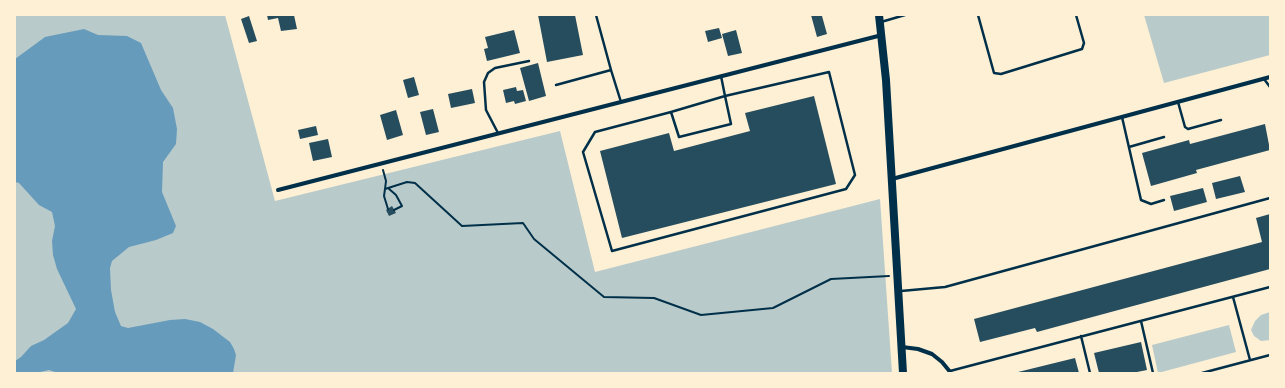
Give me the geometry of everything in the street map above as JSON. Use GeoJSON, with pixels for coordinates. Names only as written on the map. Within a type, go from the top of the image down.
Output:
{"type":"FeatureCollection","features":[{"type":"Feature","properties":{"kind":"main road"},"geometry":{"type":"LineString","coordinates":[[880,19],[883,34],[904,373]]}},
{"type":"Feature","properties":{"kind":"street"},"geometry":{"type":"LineString","coordinates":[[278,190],[381,165],[883,34]]}},
{"type":"Feature","properties":{"kind":"street"},"geometry":{"type":"LineString","coordinates":[[892,179],[1270,77]]}},
{"type":"Feature","properties":{"kind":"street"},"geometry":{"type":"LineString","coordinates":[[902,347],[918,349],[932,354],[950,372]]}},
{"type":"Feature","properties":{"kind":"lane"},"geometry":{"type":"LineString","coordinates":[[596,15],[621,102]]}},
{"type":"Feature","properties":{"kind":"lane"},"geometry":{"type":"LineString","coordinates":[[880,19],[905,15]]}},
{"type":"Feature","properties":{"kind":"lane"},"geometry":{"type":"LineString","coordinates":[[978,15],[994,73],[1001,74],[1082,49],[1084,43],[1076,15]]}},
{"type":"Feature","properties":{"kind":"lane"},"geometry":{"type":"LineString","coordinates":[[498,134],[486,110],[484,82],[488,73],[495,68],[529,61]]}},
{"type":"Feature","properties":{"kind":"lane"},"geometry":{"type":"LineString","coordinates":[[556,85],[612,70]]}},
{"type":"Feature","properties":{"kind":"lane"},"geometry":{"type":"LineString","coordinates":[[829,72],[855,175],[846,189],[612,251],[583,152],[596,132],[725,96],[829,72]]}},
{"type":"Feature","properties":{"kind":"lane"},"geometry":{"type":"LineString","coordinates":[[671,112],[679,137],[731,124],[721,76]]}},
{"type":"Feature","properties":{"kind":"lane"},"geometry":{"type":"LineString","coordinates":[[1264,79],[1270,87]]}},
{"type":"Feature","properties":{"kind":"lane"},"geometry":{"type":"LineString","coordinates":[[1178,102],[1185,127],[1188,129],[1221,120]]}},
{"type":"Feature","properties":{"kind":"lane"},"geometry":{"type":"LineString","coordinates":[[1122,117],[1141,200],[1151,204],[1164,200]]}},
{"type":"Feature","properties":{"kind":"lane"},"geometry":{"type":"LineString","coordinates":[[1129,147],[1164,137]]}},
{"type":"Feature","properties":{"kind":"lane"},"geometry":{"type":"LineString","coordinates":[[898,291],[946,287],[1270,198]]}},
{"type":"Feature","properties":{"kind":"lane"},"geometry":{"type":"LineString","coordinates":[[950,372],[1270,287]]}},
{"type":"Feature","properties":{"kind":"lane"},"geometry":{"type":"LineString","coordinates":[[1233,297],[1250,360]]}},
{"type":"Feature","properties":{"kind":"lane"},"geometry":{"type":"LineString","coordinates":[[1141,321],[1153,373]]}},
{"type":"Feature","properties":{"kind":"lane"},"geometry":{"type":"LineString","coordinates":[[1081,336],[1090,373]]}},
{"type":"Feature","properties":{"kind":"lane"},"geometry":{"type":"LineString","coordinates":[[1202,373],[1270,355]]}},
{"type":"Feature","properties":{"kind":"path"},"geometry":{"type":"LineString","coordinates":[[381,165],[386,182],[384,196],[388,209]]}},
{"type":"Feature","properties":{"kind":"path"},"geometry":{"type":"LineString","coordinates":[[385,189],[407,182],[415,183],[462,226],[523,223],[534,239],[604,297],[654,298],[701,316],[773,308],[831,279],[886,276]]}},
{"type":"Feature","properties":{"kind":"path"},"geometry":{"type":"LineString","coordinates":[[388,188],[396,195],[402,206],[394,210]]}},
{"type":"Feature","properties":{"kind":"shaded area"},"geometry":{"type":"Polygon","coordinates":[[[15,15],[225,15],[275,201],[560,131],[595,272],[880,199],[892,373],[15,373],[15,15]]]}},
{"type":"Feature","properties":{"kind":"shaded area"},"geometry":{"type":"Polygon","coordinates":[[[1144,15],[1270,15],[1270,55],[1164,83],[1144,15]]]}},
{"type":"Feature","properties":{"kind":"shaded area"},"geometry":{"type":"Polygon","coordinates":[[[1270,312],[1270,340],[1261,341],[1254,336],[1251,330],[1255,321],[1261,315],[1270,312]]]}},
{"type":"Feature","properties":{"kind":"shaded area"},"geometry":{"type":"Polygon","coordinates":[[[1229,325],[1236,352],[1158,373],[1152,345],[1229,325]]]}},
{"type":"Feature","properties":{"kind":"water"},"geometry":{"type":"Polygon","coordinates":[[[84,29],[98,35],[127,36],[141,43],[161,90],[173,108],[177,129],[176,144],[163,162],[162,192],[176,226],[173,233],[156,240],[129,247],[112,261],[110,268],[111,290],[115,312],[121,326],[128,328],[170,320],[185,319],[200,322],[213,329],[230,342],[236,355],[233,373],[58,373],[49,370],[36,373],[15,373],[15,361],[31,346],[44,340],[68,323],[76,309],[57,269],[53,255],[52,241],[55,226],[52,212],[39,205],[19,183],[15,182],[15,59],[45,37],[84,29]]]}},
{"type":"Feature","properties":{"kind":"building"},"geometry":{"type":"Polygon","coordinates":[[[267,15],[294,15],[297,29],[281,31],[278,18],[268,20],[267,15]]]}},
{"type":"Feature","properties":{"kind":"building"},"geometry":{"type":"Polygon","coordinates":[[[538,15],[575,15],[583,55],[547,62],[538,15]]]}},
{"type":"Feature","properties":{"kind":"building"},"geometry":{"type":"Polygon","coordinates":[[[811,15],[824,15],[822,16],[827,34],[817,37],[811,15]]]}},
{"type":"Feature","properties":{"kind":"building"},"geometry":{"type":"Polygon","coordinates":[[[249,16],[257,41],[249,43],[241,19],[249,16]]]}},
{"type":"Feature","properties":{"kind":"building"},"geometry":{"type":"Polygon","coordinates":[[[719,28],[722,38],[708,42],[705,31],[719,28]]]}},
{"type":"Feature","properties":{"kind":"building"},"geometry":{"type":"Polygon","coordinates":[[[514,30],[520,53],[487,61],[484,49],[488,48],[485,37],[514,30]]]}},
{"type":"Feature","properties":{"kind":"building"},"geometry":{"type":"Polygon","coordinates":[[[736,30],[742,53],[728,56],[722,34],[736,30]]]}},
{"type":"Feature","properties":{"kind":"building"},"geometry":{"type":"Polygon","coordinates":[[[538,63],[546,96],[529,101],[520,68],[538,63]]]}},
{"type":"Feature","properties":{"kind":"building"},"geometry":{"type":"Polygon","coordinates":[[[414,77],[419,95],[408,98],[403,80],[414,77]]]}},
{"type":"Feature","properties":{"kind":"building"},"geometry":{"type":"Polygon","coordinates":[[[516,87],[517,91],[523,90],[526,101],[515,104],[514,101],[506,103],[503,90],[516,87]]]}},
{"type":"Feature","properties":{"kind":"building"},"geometry":{"type":"Polygon","coordinates":[[[472,89],[475,103],[451,108],[448,94],[472,89]]]}},
{"type":"Feature","properties":{"kind":"building"},"geometry":{"type":"Polygon","coordinates":[[[814,96],[836,184],[622,238],[600,151],[669,133],[674,151],[750,131],[745,113],[814,96]]]}},
{"type":"Feature","properties":{"kind":"building"},"geometry":{"type":"Polygon","coordinates":[[[433,109],[439,132],[426,135],[420,112],[433,109]]]}},
{"type":"Feature","properties":{"kind":"building"},"geometry":{"type":"Polygon","coordinates":[[[396,110],[403,135],[387,140],[380,115],[396,110]]]}},
{"type":"Feature","properties":{"kind":"building"},"geometry":{"type":"Polygon","coordinates":[[[1265,124],[1270,150],[1196,170],[1197,173],[1151,186],[1142,153],[1189,140],[1190,144],[1265,124]]]}},
{"type":"Feature","properties":{"kind":"building"},"geometry":{"type":"Polygon","coordinates":[[[316,126],[318,135],[300,139],[298,130],[316,126]]]}},
{"type":"Feature","properties":{"kind":"building"},"geometry":{"type":"Polygon","coordinates":[[[328,139],[332,157],[313,161],[309,143],[328,139]]]}},
{"type":"Feature","properties":{"kind":"building"},"geometry":{"type":"Polygon","coordinates":[[[1240,176],[1245,192],[1216,199],[1212,183],[1240,176]]]}},
{"type":"Feature","properties":{"kind":"building"},"geometry":{"type":"Polygon","coordinates":[[[1203,188],[1207,202],[1174,211],[1170,196],[1203,188]]]}},
{"type":"Feature","properties":{"kind":"building"},"geometry":{"type":"Polygon","coordinates":[[[392,206],[396,213],[389,216],[386,210],[392,206]]]}},
{"type":"Feature","properties":{"kind":"building"},"geometry":{"type":"Polygon","coordinates":[[[1270,214],[1270,269],[1037,332],[1035,328],[980,342],[974,319],[1262,242],[1256,218],[1270,214]]]}},
{"type":"Feature","properties":{"kind":"building"},"geometry":{"type":"Polygon","coordinates":[[[1141,342],[1147,370],[1132,373],[1099,373],[1094,353],[1141,342]]]}},
{"type":"Feature","properties":{"kind":"building"},"geometry":{"type":"Polygon","coordinates":[[[1075,358],[1079,373],[1018,373],[1018,372],[1075,358]]]}}]}
